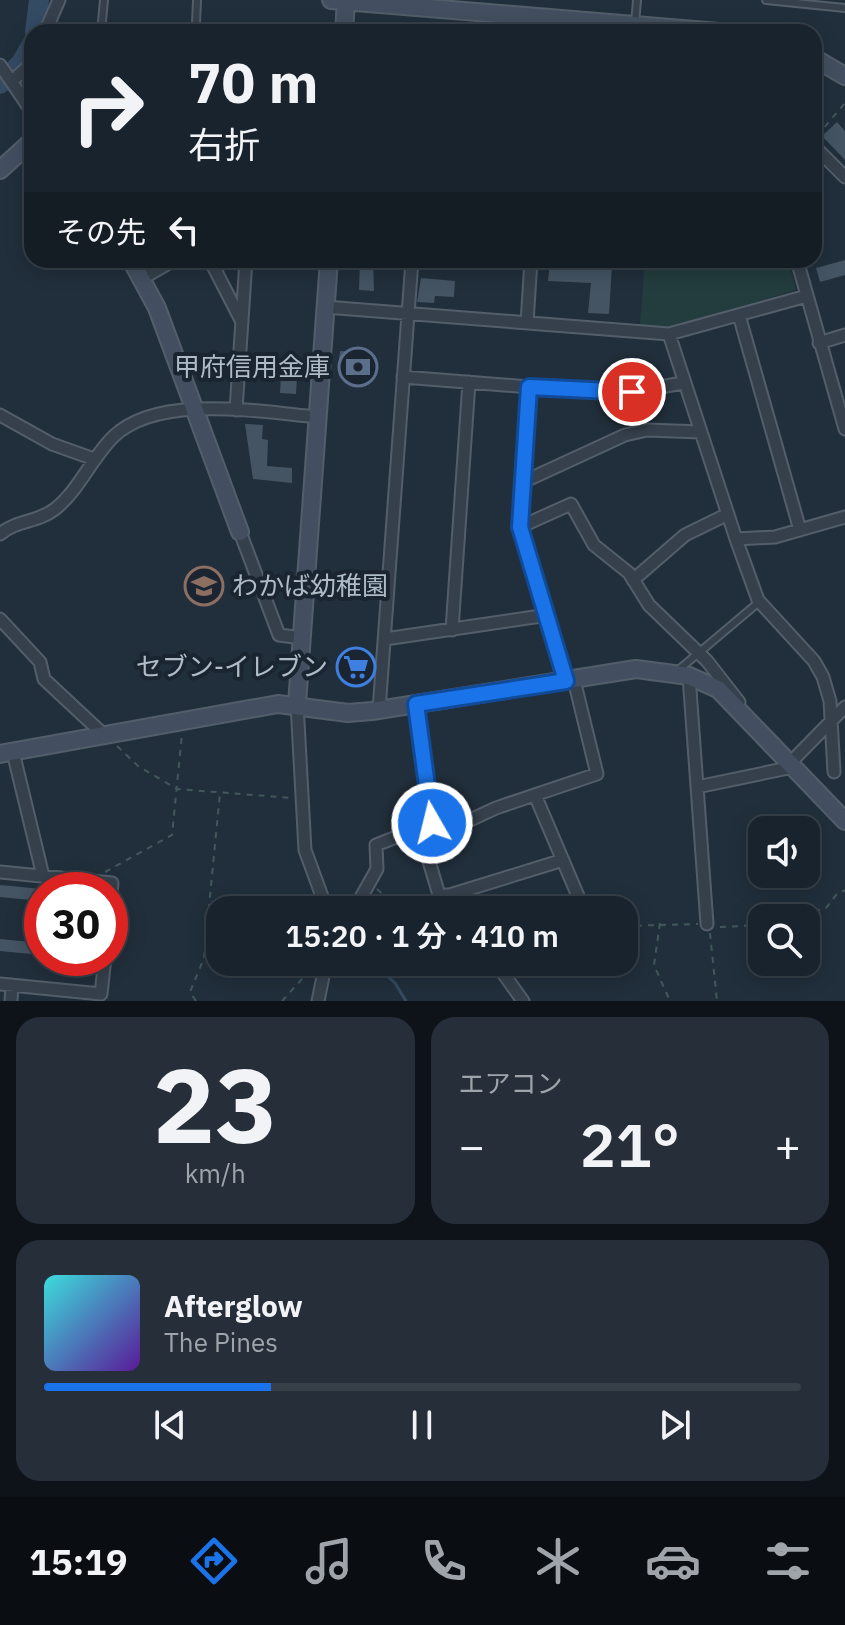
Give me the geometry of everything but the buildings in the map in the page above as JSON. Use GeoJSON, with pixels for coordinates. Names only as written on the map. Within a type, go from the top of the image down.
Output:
{"type":"FeatureCollection","features":[{"type":"Feature","properties":{"kind":"street"},"geometry":{"type":"LineString","coordinates":[[48,24],[59,0]]}},
{"type":"Feature","properties":{"kind":"street"},"geometry":{"type":"LineString","coordinates":[[331,0],[595,24]]}},
{"type":"Feature","properties":{"kind":"street"},"geometry":{"type":"LineString","coordinates":[[344,24],[346,0]]}},
{"type":"Feature","properties":{"kind":"street"},"geometry":{"type":"LineString","coordinates":[[822,63],[845,76]]}},
{"type":"Feature","properties":{"kind":"street"},"geometry":{"type":"LineString","coordinates":[[0,66],[24,100]]}},
{"type":"Feature","properties":{"kind":"street"},"geometry":{"type":"LineString","coordinates":[[12,81],[24,70]]}},
{"type":"Feature","properties":{"kind":"street"},"geometry":{"type":"LineString","coordinates":[[0,170],[24,148]]}},
{"type":"Feature","properties":{"kind":"street"},"geometry":{"type":"LineString","coordinates":[[822,154],[845,177]]}},
{"type":"Feature","properties":{"kind":"street"},"geometry":{"type":"LineString","coordinates":[[136,268],[143,278],[279,635],[302,638]]}},
{"type":"Feature","properties":{"kind":"street"},"geometry":{"type":"LineString","coordinates":[[143,278],[160,268]]}},
{"type":"Feature","properties":{"kind":"street"},"geometry":{"type":"LineString","coordinates":[[214,268],[242,323]]}},
{"type":"Feature","properties":{"kind":"street"},"geometry":{"type":"LineString","coordinates":[[236,410],[245,268]]}},
{"type":"Feature","properties":{"kind":"street"},"geometry":{"type":"LineString","coordinates":[[321,896],[308,865],[301,799],[297,704],[328,268]]}},
{"type":"Feature","properties":{"kind":"street"},"geometry":{"type":"LineString","coordinates":[[379,710],[411,268]]}},
{"type":"Feature","properties":{"kind":"street"},"geometry":{"type":"LineString","coordinates":[[527,323],[530,268]]}},
{"type":"Feature","properties":{"kind":"street"},"geometry":{"type":"LineString","coordinates":[[799,268],[845,429]]}},
{"type":"Feature","properties":{"kind":"street"},"geometry":{"type":"LineString","coordinates":[[325,307],[669,334],[807,296]]}},
{"type":"Feature","properties":{"kind":"street"},"geometry":{"type":"LineString","coordinates":[[739,315],[800,530]]}},
{"type":"Feature","properties":{"kind":"street"},"geometry":{"type":"LineString","coordinates":[[669,334],[759,602],[814,661],[830,701],[834,772]]}},
{"type":"Feature","properties":{"kind":"street"},"geometry":{"type":"LineString","coordinates":[[819,343],[845,335]]}},
{"type":"Feature","properties":{"kind":"street"},"geometry":{"type":"LineString","coordinates":[[403,377],[632,392],[683,383]]}},
{"type":"Feature","properties":{"kind":"street"},"geometry":{"type":"LineString","coordinates":[[452,630],[469,382]]}},
{"type":"Feature","properties":{"kind":"street"},"geometry":{"type":"LineString","coordinates":[[416,704],[432,823],[442,833],[496,808],[597,774],[520,527],[529,387]]}},
{"type":"Feature","properties":{"kind":"street"},"geometry":{"type":"LineString","coordinates":[[0,534],[16,522],[38,519],[51,512],[67,499],[94,459],[116,435],[139,423],[193,407],[317,417]]}},
{"type":"Feature","properties":{"kind":"street"},"geometry":{"type":"LineString","coordinates":[[0,415],[52,444],[94,459]]}},
{"type":"Feature","properties":{"kind":"street"},"geometry":{"type":"LineString","coordinates":[[523,482],[625,435],[647,430],[701,432]]}},
{"type":"Feature","properties":{"kind":"street"},"geometry":{"type":"LineString","coordinates":[[520,527],[571,504],[594,545],[633,580],[649,605],[700,654],[733,694],[743,713]]}},
{"type":"Feature","properties":{"kind":"street"},"geometry":{"type":"LineString","coordinates":[[633,580],[685,535],[728,514]]}},
{"type":"Feature","properties":{"kind":"street"},"geometry":{"type":"LineString","coordinates":[[736,539],[775,537],[845,517]]}},
{"type":"Feature","properties":{"kind":"street"},"geometry":{"type":"LineString","coordinates":[[385,639],[548,615]]}},
{"type":"Feature","properties":{"kind":"street"},"geometry":{"type":"LineString","coordinates":[[0,619],[40,662],[44,679],[104,735]]}},
{"type":"Feature","properties":{"kind":"street"},"geometry":{"type":"LineString","coordinates":[[42,872],[6,753],[278,704],[297,704],[348,713],[379,710],[636,669],[681,675],[718,689],[845,821]]}},
{"type":"Feature","properties":{"kind":"street"},"geometry":{"type":"LineString","coordinates":[[681,675],[697,787],[707,924]]}},
{"type":"Feature","properties":{"kind":"street"},"geometry":{"type":"LineString","coordinates":[[697,787],[791,765],[845,707]]}},
{"type":"Feature","properties":{"kind":"street"},"geometry":{"type":"LineString","coordinates":[[535,795],[578,896]]}},
{"type":"Feature","properties":{"kind":"street"},"geometry":{"type":"LineString","coordinates":[[363,896],[377,869],[376,845],[432,823]]}},
{"type":"Feature","properties":{"kind":"street"},"geometry":{"type":"LineString","coordinates":[[419,828],[440,898],[563,860]]}},
{"type":"Feature","properties":{"kind":"street"},"geometry":{"type":"LineString","coordinates":[[0,872],[24,874]]}},
{"type":"Feature","properties":{"kind":"street"},"geometry":{"type":"LineString","coordinates":[[11,1001],[6,985],[101,994],[103,976]]}},
{"type":"Feature","properties":{"kind":"street"},"geometry":{"type":"LineString","coordinates":[[318,1001],[322,976]]}},
{"type":"Feature","properties":{"kind":"street"},"geometry":{"type":"LineString","coordinates":[[505,976],[523,1001]]}},
{"type":"Feature","properties":{"kind":"lane"},"geometry":{"type":"LineString","coordinates":[[102,24],[104,0]]}},
{"type":"Feature","properties":{"kind":"lane"},"geometry":{"type":"LineString","coordinates":[[196,23],[197,0]]}},
{"type":"Feature","properties":{"kind":"lane"},"geometry":{"type":"LineString","coordinates":[[627,24],[637,0]]}},
{"type":"Feature","properties":{"kind":"lane"},"geometry":{"type":"LineString","coordinates":[[766,0],[845,8]]}},
{"type":"Feature","properties":{"kind":"lane"},"geometry":{"type":"LineString","coordinates":[[681,675],[759,602]]}},
{"type":"Feature","properties":{"kind":"path"},"geometry":{"type":"LineString","coordinates":[[822,130],[845,103]]}},
{"type":"Feature","properties":{"kind":"path"},"geometry":{"type":"LineString","coordinates":[[104,872],[172,835],[183,721]]}},
{"type":"Feature","properties":{"kind":"path"},"geometry":{"type":"LineString","coordinates":[[104,735],[138,766],[177,789],[301,799]]}},
{"type":"Feature","properties":{"kind":"path"},"geometry":{"type":"LineString","coordinates":[[196,1001],[190,992],[204,958],[220,792]]}},
{"type":"Feature","properties":{"kind":"path"},"geometry":{"type":"LineString","coordinates":[[371,883],[384,896]]}},
{"type":"Feature","properties":{"kind":"path"},"geometry":{"type":"LineString","coordinates":[[820,910],[845,890]]}},
{"type":"Feature","properties":{"kind":"path"},"geometry":{"type":"LineString","coordinates":[[660,923],[654,965],[669,1000],[664,1001]]}},
{"type":"Feature","properties":{"kind":"path"},"geometry":{"type":"LineString","coordinates":[[707,924],[717,1001]]}},
{"type":"Feature","properties":{"kind":"path"},"geometry":{"type":"LineString","coordinates":[[638,925],[748,926]]}},
{"type":"Feature","properties":{"kind":"path"},"geometry":{"type":"LineString","coordinates":[[282,1001],[305,976]]}},
{"type":"Feature","properties":{"kind":"green space"},"geometry":{"type":"Polygon","coordinates":[[[644,268],[790,268],[796,290],[670,327],[640,325],[644,268]]]}},
{"type":"Feature","properties":{"kind":"waterway"},"geometry":{"type":"LineString","coordinates":[[36,24],[39,0]]}},
{"type":"Feature","properties":{"kind":"waterway"},"geometry":{"type":"LineString","coordinates":[[0,84],[24,58]]}},
{"type":"Feature","properties":{"kind":"waterway"},"geometry":{"type":"LineString","coordinates":[[387,976],[406,1001]]}},
{"type":"Feature","properties":{"kind":"place","name":"甲府信用金庫"},"geometry":{"type":"Point","coordinates":[358,367]}},
{"type":"Feature","properties":{"kind":"place","name":"わかば幼稚園"},"geometry":{"type":"Point","coordinates":[204,586]}},
{"type":"Feature","properties":{"kind":"place","name":"セブン-イレブン"},"geometry":{"type":"Point","coordinates":[356,667]}},
{"type":"Feature","properties":{"kind":"route"},"geometry":{"type":"LineString","coordinates":[[432,823],[416,704],[566,681],[520,527],[529,387],[632,392]]}}]}
